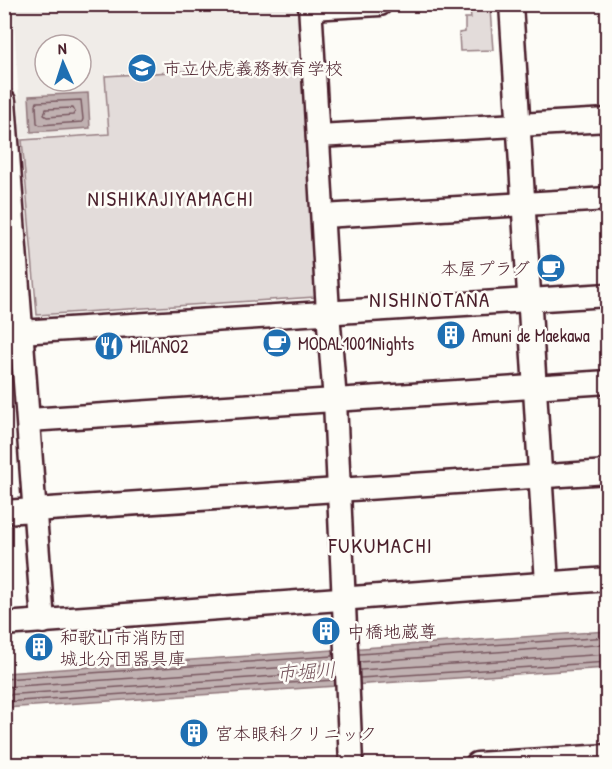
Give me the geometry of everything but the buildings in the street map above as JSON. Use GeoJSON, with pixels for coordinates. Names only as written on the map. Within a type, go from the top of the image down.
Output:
{"type":"FeatureCollection","features":[{"type":"Feature","properties":{"kind":"street"},"geometry":{"type":"LineString","coordinates":[[351,765],[335,401],[310,6],[380,4]]}},
{"type":"Feature","properties":{"kind":"street"},"geometry":{"type":"LineString","coordinates":[[511,4],[547,583]]}},
{"type":"Feature","properties":{"kind":"street"},"geometry":{"type":"LineString","coordinates":[[4,101],[13,332],[28,420],[43,622]]}},
{"type":"Feature","properties":{"kind":"street"},"geometry":{"type":"LineString","coordinates":[[318,136],[608,120]]}},
{"type":"Feature","properties":{"kind":"street"},"geometry":{"type":"LineString","coordinates":[[323,216],[608,199]]}},
{"type":"Feature","properties":{"kind":"street"},"geometry":{"type":"LineString","coordinates":[[13,332],[608,295]]}},
{"type":"Feature","properties":{"kind":"street"},"geometry":{"type":"LineString","coordinates":[[28,420],[608,382]]}},
{"type":"Feature","properties":{"kind":"street"},"geometry":{"type":"LineString","coordinates":[[4,512],[608,472]]}},
{"type":"Feature","properties":{"kind":"street"},"geometry":{"type":"LineString","coordinates":[[4,624],[608,579]]}},
{"type":"Feature","properties":{"kind":"street"},"geometry":{"type":"LineString","coordinates":[[477,765],[563,762],[608,756]]}},
{"type":"Feature","properties":{"kind":"shaded area","name":"市立伏虎義務教育学校"},"geometry":{"type":"Polygon","coordinates":[[[13,5],[298,5],[302,63],[105,74],[108,133],[21,138],[13,5]]]}},
{"type":"Feature","properties":{"kind":"shaded area"},"geometry":{"type":"Polygon","coordinates":[[[490,9],[493,50],[460,51],[459,33],[465,32],[465,18],[471,18],[470,10],[490,9]]]}},
{"type":"Feature","properties":{"kind":"shaded area"},"geometry":{"type":"Polygon","coordinates":[[[302,64],[315,297],[37,315],[22,140],[109,134],[105,76],[302,64]]]}},
{"type":"Feature","properties":{"kind":"water"},"geometry":{"type":"Polygon","coordinates":[[[88,93],[90,128],[31,132],[29,96],[88,93]]]}},
{"type":"Feature","properties":{"kind":"water","name":"市堀川"},"geometry":{"type":"Polygon","coordinates":[[[607,631],[607,668],[5,708],[5,673],[607,631]]]}},
{"type":"Feature","properties":{"kind":"place","name":"市立伏虎義務教育学校"},"geometry":{"type":"Point","coordinates":[142,68]}},
{"type":"Feature","properties":{"kind":"place","name":"本屋プラグ"},"geometry":{"type":"Point","coordinates":[551,268]}},
{"type":"Feature","properties":{"kind":"place","name":"Amuni de Maekawa"},"geometry":{"type":"Point","coordinates":[451,335]}},
{"type":"Feature","properties":{"kind":"place","name":"MODAL1001Nights"},"geometry":{"type":"Point","coordinates":[277,343]}},
{"type":"Feature","properties":{"kind":"place","name":"MILANO2"},"geometry":{"type":"Point","coordinates":[109,346]}},
{"type":"Feature","properties":{"kind":"place","name":"中橋地蔵尊"},"geometry":{"type":"Point","coordinates":[326,631]}},
{"type":"Feature","properties":{"kind":"place","name":"和歌山市消防団 城北分団器具庫"},"geometry":{"type":"Point","coordinates":[39,647]}},
{"type":"Feature","properties":{"kind":"place","name":"宮本眼科クリニック"},"geometry":{"type":"Point","coordinates":[194,733]}},
{"type":"Feature","properties":{"kind":"district","name":"NISHIKAJIYAMACHI"},"geometry":{"type":"Point","coordinates":[171,198]}},
{"type":"Feature","properties":{"kind":"district","name":"NISHINOTANA"},"geometry":{"type":"Point","coordinates":[430,299]}},
{"type":"Feature","properties":{"kind":"district","name":"FUKUMACHI"},"geometry":{"type":"Point","coordinates":[381,545]}}]}
